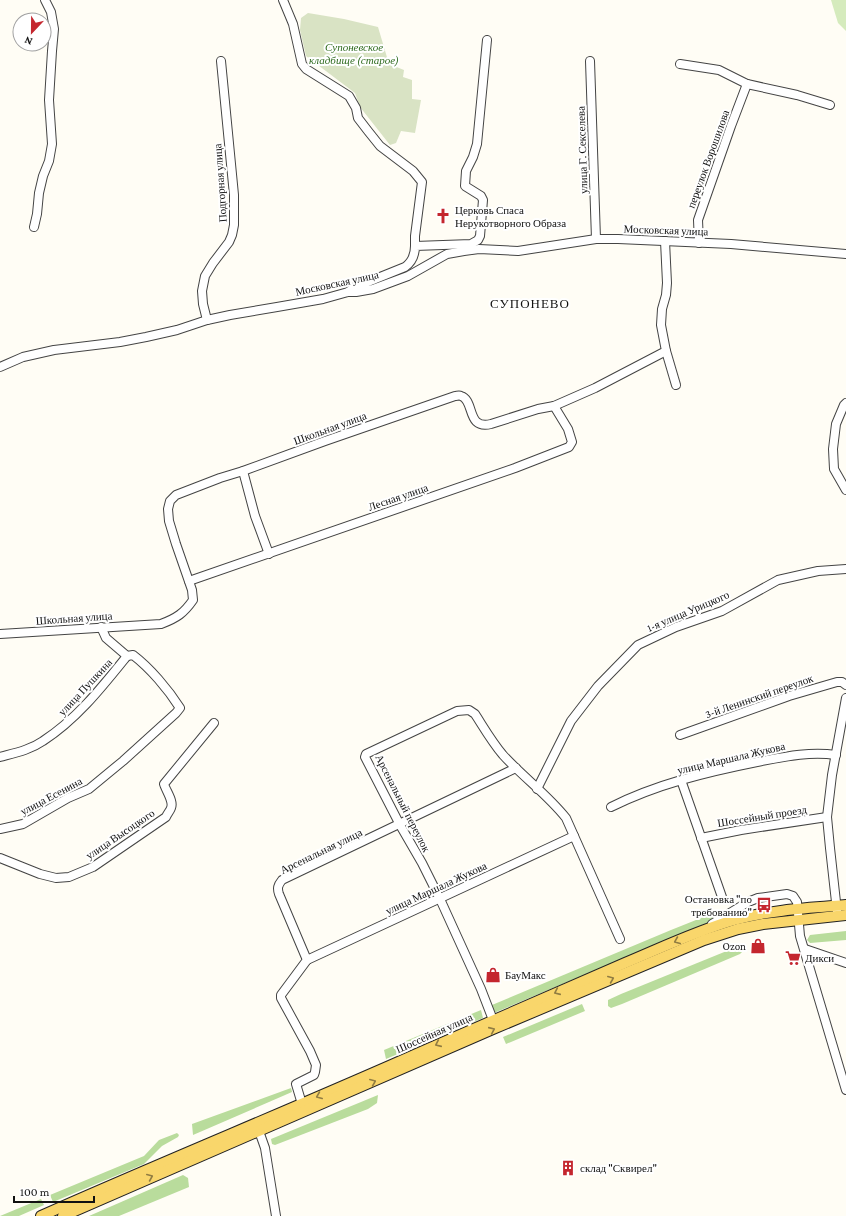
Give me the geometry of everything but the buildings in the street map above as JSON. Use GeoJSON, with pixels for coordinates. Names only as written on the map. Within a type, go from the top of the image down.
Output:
{"type":"FeatureCollection","features":[{"type":"Feature","properties":{"kind":"main road","name":"Шоссейная улица"},"geometry":{"type":"LineString","coordinates":[[41,1216],[700,932],[750,916],[842,910]]}},
{"type":"Feature","properties":{"kind":"main road","name":"Шоссейная улица"},"geometry":{"type":"LineString","coordinates":[[63,1216],[493,1029],[704,940],[725,932],[797,914]]}},
{"type":"Feature","properties":{"kind":"street"},"geometry":{"type":"LineString","coordinates":[[34,227],[42,176],[49,161],[52,144],[49,100],[54,29],[51,12],[45,0]]}},
{"type":"Feature","properties":{"kind":"street"},"geometry":{"type":"LineString","coordinates":[[283,0],[293,24],[302,64],[306,69],[350,96],[356,108],[358,118],[380,146],[413,171],[422,182],[414,236],[415,246],[413,258],[409,264],[353,288],[348,292]]}},
{"type":"Feature","properties":{"kind":"street"},"geometry":{"type":"LineString","coordinates":[[415,246],[467,245],[474,242],[480,236],[483,200],[481,196],[465,186],[466,171],[473,157],[477,144],[487,40]]}},
{"type":"Feature","properties":{"kind":"street","name":"Подгорная улица"},"geometry":{"type":"LineString","coordinates":[[207,320],[203,304],[202,291],[205,276],[213,262],[229,242],[234,225],[234,195],[221,61]]}},
{"type":"Feature","properties":{"kind":"street","name":"улица Г. Секселева"},"geometry":{"type":"LineString","coordinates":[[590,61],[596,239]]}},
{"type":"Feature","properties":{"kind":"street"},"geometry":{"type":"LineString","coordinates":[[680,64],[719,70],[747,84],[797,95],[830,105]]}},
{"type":"Feature","properties":{"kind":"street","name":"переулок Ворошилова"},"geometry":{"type":"LineString","coordinates":[[698,243],[698,220],[747,84]]}},
{"type":"Feature","properties":{"kind":"street","name":"Московская улица"},"geometry":{"type":"LineString","coordinates":[[0,367],[23,357],[54,350],[120,342],[177,330],[207,320],[230,315],[324,298],[348,292],[373,289],[403,278],[447,254],[479,249],[518,251],[596,239],[731,244],[846,254]]}},
{"type":"Feature","properties":{"kind":"street"},"geometry":{"type":"LineString","coordinates":[[665,241],[667,283],[666,295],[662,309],[661,325],[666,351],[676,385]]}},
{"type":"Feature","properties":{"kind":"street","name":"Школьная улица"},"geometry":{"type":"LineString","coordinates":[[0,634],[162,624],[174,619],[194,600],[169,521],[168,509],[170,501],[176,495],[332,438],[455,396],[462,396],[467,401],[476,422],[486,425],[538,409],[554,406],[595,388],[666,351]]}},
{"type":"Feature","properties":{"kind":"street"},"geometry":{"type":"LineString","coordinates":[[846,403],[836,424],[833,449],[834,469],[846,490]]}},
{"type":"Feature","properties":{"kind":"street","name":"Лесная улица"},"geometry":{"type":"LineString","coordinates":[[189,581],[515,468],[569,447],[572,442],[568,428],[554,406]]}},
{"type":"Feature","properties":{"kind":"street"},"geometry":{"type":"LineString","coordinates":[[243,471],[255,516],[269,554]]}},
{"type":"Feature","properties":{"kind":"street","name":"1-я улица Урицкого"},"geometry":{"type":"LineString","coordinates":[[537,789],[571,721],[598,686],[638,645],[676,626],[722,611],[778,580],[818,571],[846,569]]}},
{"type":"Feature","properties":{"kind":"street","name":"улица Пушкина"},"geometry":{"type":"LineString","coordinates":[[0,757],[43,742],[66,724],[97,694],[127,656],[106,638],[101,627]]}},
{"type":"Feature","properties":{"kind":"street","name":"улица Есенина"},"geometry":{"type":"LineString","coordinates":[[0,829],[23,824],[68,798],[89,789],[123,761],[180,708],[163,685],[142,661],[133,655],[127,656]]}},
{"type":"Feature","properties":{"kind":"street","name":"3-й Ленинский переулок"},"geometry":{"type":"LineString","coordinates":[[680,735],[789,696],[837,682],[842,682],[846,685]]}},
{"type":"Feature","properties":{"kind":"street"},"geometry":{"type":"LineString","coordinates":[[842,910],[830,848],[828,817],[831,783],[846,698]]}},
{"type":"Feature","properties":{"kind":"street","name":"Арсенальный переулок"},"geometry":{"type":"LineString","coordinates":[[493,1020],[483,993],[440,899],[365,757],[366,754],[457,711],[469,710],[475,714],[503,754],[557,807],[566,818],[620,938]]}},
{"type":"Feature","properties":{"kind":"street","name":"улица Высоцкого"},"geometry":{"type":"LineString","coordinates":[[0,858],[40,874],[56,878],[69,877],[92,867],[166,817],[172,808],[172,801],[164,784],[214,723]]}},
{"type":"Feature","properties":{"kind":"street","name":"улица Маршала Жукова"},"geometry":{"type":"LineString","coordinates":[[611,807],[645,792],[681,780],[736,766],[789,756],[821,754],[836,755]]}},
{"type":"Feature","properties":{"kind":"street","name":"Арсенальная улица"},"geometry":{"type":"LineString","coordinates":[[307,960],[279,894],[279,885],[282,880],[400,825],[516,768]]}},
{"type":"Feature","properties":{"kind":"street"},"geometry":{"type":"LineString","coordinates":[[681,780],[722,896]]}},
{"type":"Feature","properties":{"kind":"street","name":"Шоссейный проезд"},"geometry":{"type":"LineString","coordinates":[[701,838],[741,830],[828,817]]}},
{"type":"Feature","properties":{"kind":"street","name":"улица Маршала Жукова"},"geometry":{"type":"LineString","coordinates":[[307,960],[574,836]]}},
{"type":"Feature","properties":{"kind":"street"},"geometry":{"type":"LineString","coordinates":[[700,932],[748,902],[758,898],[782,894],[790,895],[795,898],[797,902],[799,929],[846,1090]]}},
{"type":"Feature","properties":{"kind":"street"},"geometry":{"type":"LineString","coordinates":[[805,950],[846,963]]}},
{"type":"Feature","properties":{"kind":"street"},"geometry":{"type":"LineString","coordinates":[[302,1104],[296,1084],[314,1075],[316,1072],[316,1065],[281,996],[307,960]]}},
{"type":"Feature","properties":{"kind":"street"},"geometry":{"type":"LineString","coordinates":[[259,1131],[265,1148],[276,1216]]}},
{"type":"Feature","properties":{"kind":"green space"},"geometry":{"type":"Polygon","coordinates":[[[831,0],[846,0],[846,31],[838,23],[831,0]]]}},
{"type":"Feature","properties":{"kind":"green space","name":"Супоневское кладбище (старое)"},"geometry":{"type":"Polygon","coordinates":[[[308,13],[378,27],[389,64],[404,70],[403,77],[412,80],[412,99],[421,100],[415,133],[401,131],[396,143],[390,145],[360,107],[355,93],[306,56],[300,30],[301,18],[308,13]]]}},
{"type":"Feature","properties":{"kind":"green space"},"geometry":{"type":"Polygon","coordinates":[[[721,910],[722,912],[720,917],[714,920],[494,1013],[492,1005],[721,910]]]}},
{"type":"Feature","properties":{"kind":"green space"},"geometry":{"type":"Polygon","coordinates":[[[846,931],[846,940],[810,943],[807,940],[810,935],[846,931]]]}},
{"type":"Feature","properties":{"kind":"green space"},"geometry":{"type":"Polygon","coordinates":[[[739,946],[742,947],[743,951],[740,954],[622,1004],[611,1008],[608,1006],[608,1000],[621,994],[739,946]]]}},
{"type":"Feature","properties":{"kind":"green space"},"geometry":{"type":"Polygon","coordinates":[[[582,1004],[585,1011],[506,1044],[503,1037],[582,1004]]]}},
{"type":"Feature","properties":{"kind":"green space"},"geometry":{"type":"Polygon","coordinates":[[[481,1010],[483,1018],[386,1059],[384,1050],[481,1010]]]}},
{"type":"Feature","properties":{"kind":"green space"},"geometry":{"type":"Polygon","coordinates":[[[291,1088],[292,1092],[193,1135],[192,1124],[291,1088]]]}},
{"type":"Feature","properties":{"kind":"green space"},"geometry":{"type":"Polygon","coordinates":[[[378,1095],[377,1103],[368,1109],[275,1145],[272,1144],[271,1139],[378,1095]]]}},
{"type":"Feature","properties":{"kind":"green space"},"geometry":{"type":"Polygon","coordinates":[[[177,1133],[179,1135],[178,1137],[162,1146],[144,1164],[53,1202],[50,1195],[144,1156],[159,1140],[177,1133]]]}},
{"type":"Feature","properties":{"kind":"green space"},"geometry":{"type":"Polygon","coordinates":[[[183,1175],[188,1178],[189,1187],[119,1216],[89,1216],[183,1175]]]}},
{"type":"Feature","properties":{"kind":"green space"},"geometry":{"type":"Polygon","coordinates":[[[41,1199],[44,1205],[19,1216],[0,1216],[41,1199]]]}},
{"type":"Feature","properties":{"kind":"place","name":"Церковь Спаса Нерукотворного Образа"},"geometry":{"type":"Point","coordinates":[443,216]}},
{"type":"Feature","properties":{"kind":"place","name":"Остановка \"по требованию\""},"geometry":{"type":"Point","coordinates":[764,905]}},
{"type":"Feature","properties":{"kind":"place","name":"Ozon"},"geometry":{"type":"Point","coordinates":[758,946]}},
{"type":"Feature","properties":{"kind":"place","name":"Дикси"},"geometry":{"type":"Point","coordinates":[793,958]}},
{"type":"Feature","properties":{"kind":"place","name":"БауМакс"},"geometry":{"type":"Point","coordinates":[493,975]}},
{"type":"Feature","properties":{"kind":"place","name":"склад \"Сквирел\""},"geometry":{"type":"Point","coordinates":[568,1168]}},
{"type":"Feature","properties":{"kind":"district","name":"СУПОНЕВО"},"geometry":{"type":"Point","coordinates":[530,303]}}]}
